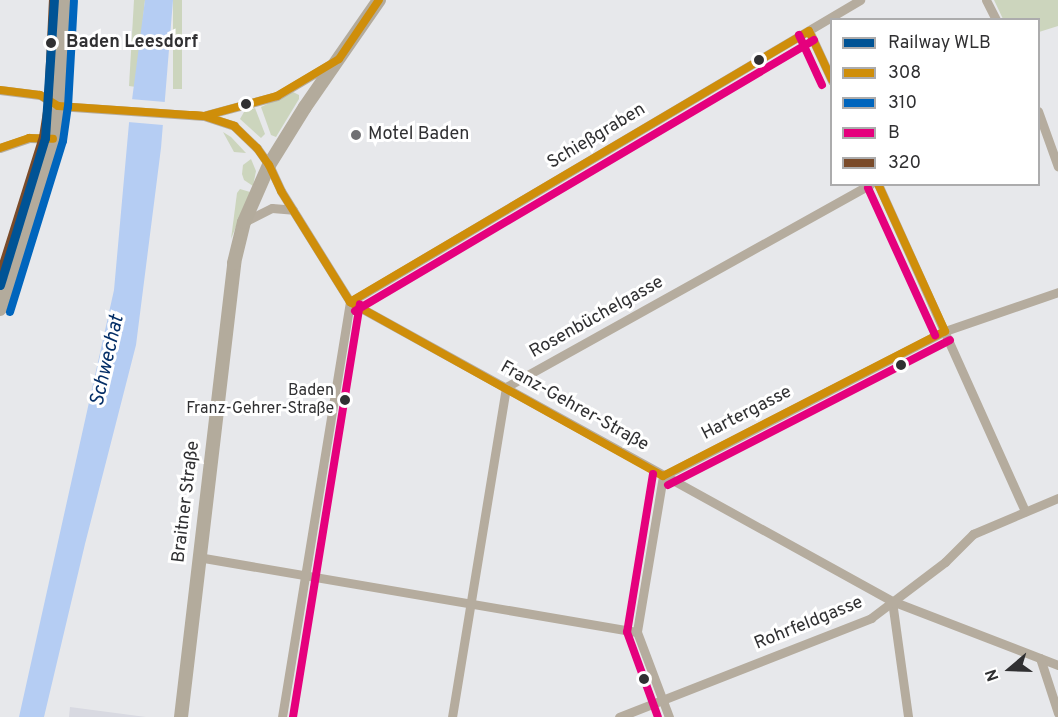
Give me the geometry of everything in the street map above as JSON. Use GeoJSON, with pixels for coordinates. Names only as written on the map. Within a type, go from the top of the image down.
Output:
{"type":"FeatureCollection","features":[{"type":"Feature","properties":{"kind":"main road"},"geometry":{"type":"LineString","coordinates":[[0,309],[53,139],[58,106],[64,0]]}},
{"type":"Feature","properties":{"kind":"main road","name":"Braitner Straße"},"geometry":{"type":"LineString","coordinates":[[181,717],[234,262],[244,222],[269,165],[379,0]]}},
{"type":"Feature","properties":{"kind":"street","name":"Schießgraben"},"geometry":{"type":"LineString","coordinates":[[830,18],[860,0]]}},
{"type":"Feature","properties":{"kind":"street"},"geometry":{"type":"LineString","coordinates":[[986,0],[995,18]]}},
{"type":"Feature","properties":{"kind":"street","name":"Schießgraben"},"geometry":{"type":"LineString","coordinates":[[350,302],[830,18]]}},
{"type":"Feature","properties":{"kind":"street"},"geometry":{"type":"LineString","coordinates":[[809,31],[830,79]]}},
{"type":"Feature","properties":{"kind":"street"},"geometry":{"type":"LineString","coordinates":[[0,90],[40,95],[58,106],[204,116],[277,96],[339,59]]}},
{"type":"Feature","properties":{"kind":"street","name":"Franz-Gehrer-Straße"},"geometry":{"type":"LineString","coordinates":[[204,116],[234,126],[257,148],[350,302],[892,601],[1058,665]]}},
{"type":"Feature","properties":{"kind":"street"},"geometry":{"type":"LineString","coordinates":[[1040,117],[1058,167]]}},
{"type":"Feature","properties":{"kind":"street"},"geometry":{"type":"LineString","coordinates":[[0,148],[28,138],[53,139]]}},
{"type":"Feature","properties":{"kind":"street","name":"Rosenbüchelgasse"},"geometry":{"type":"LineString","coordinates":[[506,387],[866,186]]}},
{"type":"Feature","properties":{"kind":"street"},"geometry":{"type":"LineString","coordinates":[[879,186],[1025,511]]}},
{"type":"Feature","properties":{"kind":"street"},"geometry":{"type":"LineString","coordinates":[[244,222],[272,208],[293,210]]}},
{"type":"Feature","properties":{"kind":"street","name":"Hartergasse"},"geometry":{"type":"LineString","coordinates":[[663,476],[945,331],[1058,292]]}},
{"type":"Feature","properties":{"kind":"street"},"geometry":{"type":"LineString","coordinates":[[282,717],[350,302]]}},
{"type":"Feature","properties":{"kind":"street"},"geometry":{"type":"LineString","coordinates":[[452,717],[506,387]]}},
{"type":"Feature","properties":{"kind":"street"},"geometry":{"type":"LineString","coordinates":[[663,476],[637,632],[669,717]]}},
{"type":"Feature","properties":{"kind":"street","name":"Rohrfeldgasse"},"geometry":{"type":"LineString","coordinates":[[619,717],[871,618],[945,562],[973,534],[1058,498]]}},
{"type":"Feature","properties":{"kind":"street"},"geometry":{"type":"LineString","coordinates":[[198,557],[637,632]]}},
{"type":"Feature","properties":{"kind":"street"},"geometry":{"type":"LineString","coordinates":[[892,601],[908,717]]}},
{"type":"Feature","properties":{"kind":"street"},"geometry":{"type":"LineString","coordinates":[[1040,658],[1058,713]]}},
{"type":"Feature","properties":{"kind":"shaded area"},"geometry":{"type":"Polygon","coordinates":[[[70,707],[146,717],[69,717],[70,707]]]}},
{"type":"Feature","properties":{"kind":"green space"},"geometry":{"type":"Polygon","coordinates":[[[134,0],[145,0],[136,87],[129,86],[134,0]]]}},
{"type":"Feature","properties":{"kind":"green space"},"geometry":{"type":"Polygon","coordinates":[[[173,0],[182,0],[182,89],[173,89],[173,0]]]}},
{"type":"Feature","properties":{"kind":"green space"},"geometry":{"type":"Polygon","coordinates":[[[994,0],[1058,0],[1058,26],[1040,32],[1040,18],[1003,18],[994,0]]]}},
{"type":"Feature","properties":{"kind":"green space"},"geometry":{"type":"Polygon","coordinates":[[[293,92],[299,95],[299,99],[276,137],[271,135],[261,107],[293,92]]]}},
{"type":"Feature","properties":{"kind":"green space"},"geometry":{"type":"Polygon","coordinates":[[[255,108],[265,134],[261,138],[240,119],[244,112],[255,108]]]}},
{"type":"Feature","properties":{"kind":"green space"},"geometry":{"type":"Polygon","coordinates":[[[223,132],[231,137],[246,153],[234,152],[223,132]]]}},
{"type":"Feature","properties":{"kind":"green space"},"geometry":{"type":"Polygon","coordinates":[[[251,159],[256,171],[253,186],[244,180],[242,174],[243,165],[251,159]]]}},
{"type":"Feature","properties":{"kind":"green space"},"geometry":{"type":"Polygon","coordinates":[[[240,189],[250,192],[231,239],[237,193],[240,189]]]}},
{"type":"Feature","properties":{"kind":"water","name":"Schwechat"},"geometry":{"type":"Polygon","coordinates":[[[145,0],[173,0],[161,148],[136,345],[44,717],[19,717],[114,290],[129,123],[145,0]]]}},
{"type":"Feature","properties":{"kind":"pier"},"geometry":{"type":"Polygon","coordinates":[[[130,99],[168,102],[166,125],[128,122],[130,99]]]}},
{"type":"Feature","properties":{"kind":"rail line","name":"WLB"},"geometry":{"type":"LineString","coordinates":[[0,285],[45,138],[54,0]]}},
{"type":"Feature","properties":{"kind":"transit line","name":"320"},"geometry":{"type":"LineString","coordinates":[[0,274],[43,137],[48,105],[53,0]]}},
{"type":"Feature","properties":{"kind":"transit line","name":"308"},"geometry":{"type":"LineString","coordinates":[[192,115],[204,116],[277,96],[339,59],[379,0]]}},
{"type":"Feature","properties":{"kind":"transit line","name":"310"},"geometry":{"type":"LineString","coordinates":[[10,312],[63,141],[68,107],[74,1]]}},
{"type":"Feature","properties":{"kind":"transit line","name":"308"},"geometry":{"type":"LineString","coordinates":[[809,31],[830,76]]}},
{"type":"Feature","properties":{"kind":"transit line","name":"308"},"geometry":{"type":"LineString","coordinates":[[350,302],[809,31]]}},
{"type":"Feature","properties":{"kind":"transit line","name":"B"},"geometry":{"type":"LineString","coordinates":[[799,35],[822,85]]}},
{"type":"Feature","properties":{"kind":"transit line","name":"B"},"geometry":{"type":"LineString","coordinates":[[355,311],[814,40]]}},
{"type":"Feature","properties":{"kind":"transit line","name":"308"},"geometry":{"type":"LineString","coordinates":[[0,90],[40,95],[58,106]]}},
{"type":"Feature","properties":{"kind":"transit line","name":"308"},"geometry":{"type":"LineString","coordinates":[[58,106],[204,116],[234,126],[257,148],[269,165],[281,191],[350,302],[663,476],[945,331]]}},
{"type":"Feature","properties":{"kind":"transit line","name":"308"},"geometry":{"type":"LineString","coordinates":[[0,148],[29,138],[53,139]]}},
{"type":"Feature","properties":{"kind":"transit line","name":"308"},"geometry":{"type":"LineString","coordinates":[[879,186],[945,331]]}},
{"type":"Feature","properties":{"kind":"transit line","name":"B"},"geometry":{"type":"LineString","coordinates":[[868,188],[935,335]]}},
{"type":"Feature","properties":{"kind":"transit line","name":"B"},"geometry":{"type":"LineString","coordinates":[[293,717],[360,304]]}},
{"type":"Feature","properties":{"kind":"transit line","name":"B"},"geometry":{"type":"LineString","coordinates":[[668,485],[950,340]]}},
{"type":"Feature","properties":{"kind":"transit line","name":"B"},"geometry":{"type":"LineString","coordinates":[[653,474],[627,632],[658,717]]}},
{"type":"Feature","properties":{"kind":"place","name":"Baden Leesdorf"},"geometry":{"type":"Point","coordinates":[51,43]}},
{"type":"Feature","properties":{"kind":"place","name":"Motel Baden"},"geometry":{"type":"Point","coordinates":[356,135]}},
{"type":"Feature","properties":{"kind":"place","name":"Baden Franz-Gehrer-Straße"},"geometry":{"type":"Point","coordinates":[345,400]}}]}
